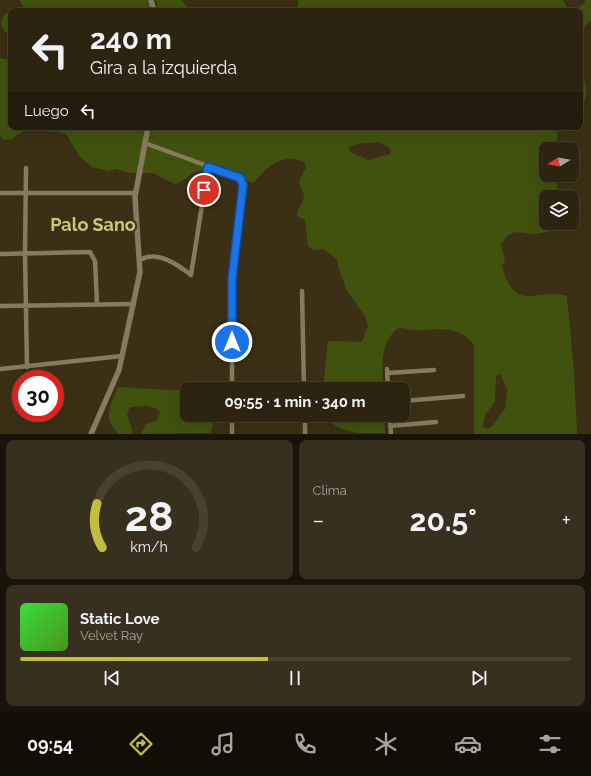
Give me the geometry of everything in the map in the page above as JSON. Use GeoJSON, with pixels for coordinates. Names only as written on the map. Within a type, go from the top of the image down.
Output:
{"type":"FeatureCollection","features":[{"type":"Feature","properties":{"kind":"street"},"geometry":{"type":"LineString","coordinates":[[91,434],[119,370],[140,272],[136,193],[147,130]]}},
{"type":"Feature","properties":{"kind":"street"},"geometry":{"type":"LineString","coordinates":[[145,143],[240,178],[243,185],[232,279],[232,382]]}},
{"type":"Feature","properties":{"kind":"street"},"geometry":{"type":"LineString","coordinates":[[140,260],[152,256],[163,258],[182,268],[191,275],[208,167]]}},
{"type":"Feature","properties":{"kind":"street"},"geometry":{"type":"LineString","coordinates":[[26,168],[26,367]]}},
{"type":"Feature","properties":{"kind":"street"},"geometry":{"type":"LineString","coordinates":[[0,193],[136,193]]}},
{"type":"Feature","properties":{"kind":"street"},"geometry":{"type":"LineString","coordinates":[[0,254],[90,252],[95,261],[97,304]]}},
{"type":"Feature","properties":{"kind":"street"},"geometry":{"type":"LineString","coordinates":[[302,291],[304,382]]}},
{"type":"Feature","properties":{"kind":"street"},"geometry":{"type":"LineString","coordinates":[[0,306],[134,304]]}},
{"type":"Feature","properties":{"kind":"street"},"geometry":{"type":"LineString","coordinates":[[0,369],[122,356]]}},
{"type":"Feature","properties":{"kind":"street"},"geometry":{"type":"LineString","coordinates":[[388,382],[387,371],[434,370]]}},
{"type":"Feature","properties":{"kind":"street"},"geometry":{"type":"LineString","coordinates":[[410,400],[463,396]]}},
{"type":"Feature","properties":{"kind":"street"},"geometry":{"type":"LineString","coordinates":[[232,422],[232,434]]}},
{"type":"Feature","properties":{"kind":"street"},"geometry":{"type":"LineString","coordinates":[[305,422],[306,434]]}},
{"type":"Feature","properties":{"kind":"street"},"geometry":{"type":"LineString","coordinates":[[390,422],[391,434]]}},
{"type":"Feature","properties":{"kind":"street"},"geometry":{"type":"LineString","coordinates":[[390,426],[436,422]]}},
{"type":"Feature","properties":{"kind":"green space"},"geometry":{"type":"Polygon","coordinates":[[[19,0],[151,0],[152,8],[23,8],[23,5],[19,0]]]}},
{"type":"Feature","properties":{"kind":"green space"},"geometry":{"type":"Polygon","coordinates":[[[156,0],[182,0],[188,8],[157,8],[156,0]]]}},
{"type":"Feature","properties":{"kind":"green space"},"geometry":{"type":"Polygon","coordinates":[[[298,0],[563,0],[567,8],[298,8],[298,0]]]}},
{"type":"Feature","properties":{"kind":"green space"},"geometry":{"type":"Polygon","coordinates":[[[585,0],[591,0],[591,20],[583,30],[583,8],[578,8],[585,3],[585,0]]]}},
{"type":"Feature","properties":{"kind":"green space"},"geometry":{"type":"Polygon","coordinates":[[[6,13],[8,13],[8,32],[5,32],[2,27],[3,18],[6,13]]]}},
{"type":"Feature","properties":{"kind":"green space"},"geometry":{"type":"Polygon","coordinates":[[[0,58],[8,59],[8,130],[26,130],[11,139],[3,140],[0,135],[0,58]]]}},
{"type":"Feature","properties":{"kind":"green space"},"geometry":{"type":"Polygon","coordinates":[[[583,74],[586,88],[583,104],[583,74]]]}},
{"type":"Feature","properties":{"kind":"green space"},"geometry":{"type":"Polygon","coordinates":[[[26,130],[559,130],[556,142],[539,142],[539,182],[557,182],[557,190],[539,190],[539,230],[554,230],[536,234],[516,232],[509,235],[501,245],[505,261],[502,266],[507,281],[513,290],[520,295],[528,296],[556,294],[567,296],[574,371],[577,434],[474,434],[474,345],[468,338],[455,331],[441,329],[417,330],[398,328],[392,334],[385,348],[383,356],[383,382],[324,382],[328,341],[362,342],[368,326],[366,318],[346,289],[336,258],[323,249],[314,250],[308,246],[305,220],[297,216],[304,197],[299,182],[306,167],[305,163],[290,159],[276,162],[264,171],[254,183],[210,168],[195,172],[175,184],[153,173],[131,173],[116,169],[108,171],[92,167],[79,156],[67,135],[59,132],[26,130]],[[378,142],[357,144],[349,147],[349,151],[368,160],[390,154],[391,150],[378,142]],[[500,374],[496,376],[495,401],[485,415],[483,426],[486,429],[492,426],[505,409],[507,389],[500,374]]]}},
{"type":"Feature","properties":{"kind":"green space"},"geometry":{"type":"Polygon","coordinates":[[[118,387],[180,391],[180,422],[213,422],[213,425],[210,433],[141,434],[146,424],[157,420],[160,412],[154,408],[137,406],[129,408],[127,416],[132,434],[119,434],[111,425],[109,413],[118,387]]]}},
{"type":"Feature","properties":{"kind":"green space"},"geometry":{"type":"Polygon","coordinates":[[[331,422],[384,422],[385,433],[351,432],[336,426],[331,422]]]}},
{"type":"Feature","properties":{"kind":"district","name":"Palo Sano"},"geometry":{"type":"Point","coordinates":[93,225]}},
{"type":"Feature","properties":{"kind":"route"},"geometry":{"type":"LineString","coordinates":[[204,190],[208,167],[240,178],[243,185],[232,279],[232,342]]}}]}
